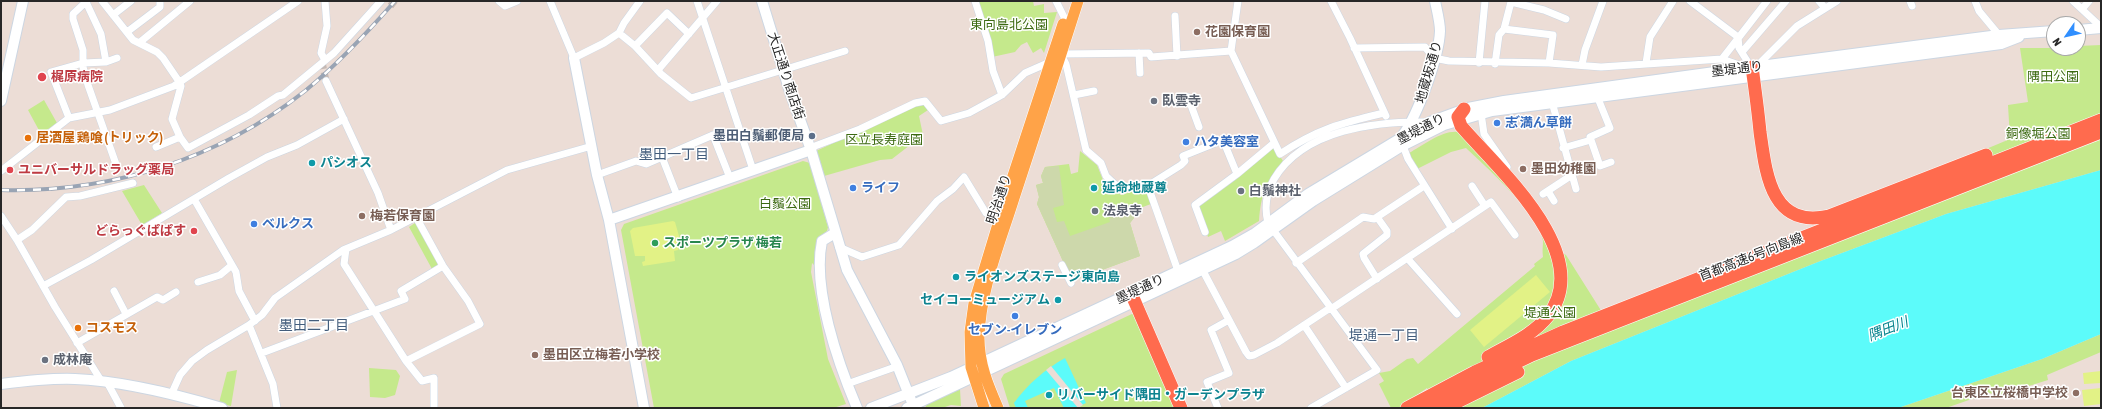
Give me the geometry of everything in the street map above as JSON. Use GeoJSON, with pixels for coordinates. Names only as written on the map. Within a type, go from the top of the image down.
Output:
{"type":"FeatureCollection","features":[{"type":"Feature","properties":{"kind":"highway"},"geometry":{"type":"LineString","coordinates":[[1753,72],[1763,151],[1772,191],[1790,212],[1805,218],[1816,219],[1830,216],[2001,150],[2101,116]]}},
{"type":"Feature","properties":{"kind":"highway"},"geometry":{"type":"LineString","coordinates":[[1407,408],[1462,371],[1532,331],[1548,315],[1555,305],[1561,285],[1561,273],[1556,251],[1532,207],[1466,132],[1461,114]]}},
{"type":"Feature","properties":{"kind":"highway","name":"首都高速6号向島線"},"geometry":{"type":"LineString","coordinates":[[1407,408],[1475,372],[1563,332],[2101,120]]}},
{"type":"Feature","properties":{"kind":"highway","name":"首都高速6号向島線"},"geometry":{"type":"LineString","coordinates":[[1427,408],[1532,355],[2101,132]]}},
{"type":"Feature","properties":{"kind":"highway"},"geometry":{"type":"LineString","coordinates":[[1788,254],[1828,242],[1954,196],[2101,138]]}},
{"type":"Feature","properties":{"kind":"highway"},"geometry":{"type":"LineString","coordinates":[[1133,297],[1181,408]]}},
{"type":"Feature","properties":{"kind":"highway"},"geometry":{"type":"LineString","coordinates":[[1445,408],[1550,356],[1648,314],[1664,303]]}},
{"type":"Feature","properties":{"kind":"main road"},"geometry":{"type":"LineString","coordinates":[[1,101],[23,1]]}},
{"type":"Feature","properties":{"kind":"main road","name":"大正通り商店街"},"geometry":{"type":"LineString","coordinates":[[762,1],[783,70],[811,150],[839,247],[853,284],[898,366],[912,407]]}},
{"type":"Feature","properties":{"kind":"main road","name":"明治通り"},"geometry":{"type":"LineString","coordinates":[[984,408],[972,372],[970,332],[974,303],[1070,1]]}},
{"type":"Feature","properties":{"kind":"main road","name":"明治通り"},"geometry":{"type":"LineString","coordinates":[[998,408],[982,367],[979,339],[980,318],[985,292],[1078,1]]}},
{"type":"Feature","properties":{"kind":"main road","name":"地蔵坂通り"},"geometry":{"type":"LineString","coordinates":[[1402,142],[1413,122],[1434,58],[1440,30],[1435,1]]}},
{"type":"Feature","properties":{"kind":"main road"},"geometry":{"type":"LineString","coordinates":[[2086,29],[2101,28]]}},
{"type":"Feature","properties":{"kind":"main road","name":"墨堤通り"},"geometry":{"type":"LineString","coordinates":[[1402,142],[1434,130],[1461,114],[1481,113],[1597,96],[1999,35],[2046,31]]}},
{"type":"Feature","properties":{"kind":"main road","name":"墨堤通り"},"geometry":{"type":"LineString","coordinates":[[912,407],[982,367],[1133,297],[1202,269],[1254,244],[1270,227],[1308,194],[1402,142],[1430,122],[1504,100],[2001,44],[2030,32]]}},
{"type":"Feature","properties":{"kind":"main road"},"geometry":{"type":"LineString","coordinates":[[574,58],[598,175],[609,220],[644,408]]}},
{"type":"Feature","properties":{"kind":"main road"},"geometry":{"type":"LineString","coordinates":[[609,220],[678,198],[752,170],[811,150]]}},
{"type":"Feature","properties":{"kind":"main road","name":"墨堤通り"},"geometry":{"type":"LineString","coordinates":[[1133,297],[1178,271],[1270,227]]}},
{"type":"Feature","properties":{"kind":"main road"},"geometry":{"type":"LineString","coordinates":[[835,233],[822,241],[819,270],[831,335],[847,384],[857,408]]}},
{"type":"Feature","properties":{"kind":"main road","name":"墨堤通り"},"geometry":{"type":"LineString","coordinates":[[871,408],[972,372]]}},
{"type":"Feature","properties":{"kind":"main road"},"geometry":{"type":"LineString","coordinates":[[1,384],[59,379],[104,382],[171,395],[222,408]]}},
{"type":"Feature","properties":{"kind":"street"},"geometry":{"type":"LineString","coordinates":[[106,62],[101,34],[87,1],[73,14],[83,50],[88,85],[117,167]]}},
{"type":"Feature","properties":{"kind":"street"},"geometry":{"type":"LineString","coordinates":[[102,1],[133,40],[158,52],[180,83],[181,86],[172,118],[180,137],[188,148],[204,141],[278,96],[283,95],[343,44],[381,1]]}},
{"type":"Feature","properties":{"kind":"street"},"geometry":{"type":"LineString","coordinates":[[113,15],[131,1]]}},
{"type":"Feature","properties":{"kind":"street"},"geometry":{"type":"LineString","coordinates":[[127,32],[160,7],[160,1]]}},
{"type":"Feature","properties":{"kind":"street"},"geometry":{"type":"LineString","coordinates":[[139,43],[190,1]]}},
{"type":"Feature","properties":{"kind":"street"},"geometry":{"type":"LineString","coordinates":[[1,171],[69,118],[110,110],[180,83],[298,1]]}},
{"type":"Feature","properties":{"kind":"street"},"geometry":{"type":"LineString","coordinates":[[325,1],[327,26],[321,53],[325,60]]}},
{"type":"Feature","properties":{"kind":"street"},"geometry":{"type":"LineString","coordinates":[[499,1],[505,6],[517,1]]}},
{"type":"Feature","properties":{"kind":"street"},"geometry":{"type":"LineString","coordinates":[[550,1],[574,58],[604,43],[619,33],[624,23],[640,1]]}},
{"type":"Feature","properties":{"kind":"street"},"geometry":{"type":"LineString","coordinates":[[697,1],[752,170]]}},
{"type":"Feature","properties":{"kind":"street"},"geometry":{"type":"LineString","coordinates":[[658,70],[717,1]]}},
{"type":"Feature","properties":{"kind":"street"},"geometry":{"type":"LineString","coordinates":[[975,1],[988,41],[993,71],[1002,95]]}},
{"type":"Feature","properties":{"kind":"street"},"geometry":{"type":"LineString","coordinates":[[1056,1],[1065,19]]}},
{"type":"Feature","properties":{"kind":"street"},"geometry":{"type":"LineString","coordinates":[[1238,1],[1231,51],[1280,154],[1303,139],[1338,123],[1384,113]]}},
{"type":"Feature","properties":{"kind":"street"},"geometry":{"type":"LineString","coordinates":[[1331,1],[1389,123]]}},
{"type":"Feature","properties":{"kind":"street"},"geometry":{"type":"LineString","coordinates":[[1478,63],[1486,1]]}},
{"type":"Feature","properties":{"kind":"street"},"geometry":{"type":"LineString","coordinates":[[1582,65],[1585,50],[1603,1]]}},
{"type":"Feature","properties":{"kind":"street"},"geometry":{"type":"LineString","coordinates":[[1646,63],[1650,37],[1672,1]]}},
{"type":"Feature","properties":{"kind":"street"},"geometry":{"type":"LineString","coordinates":[[1690,1],[1738,37],[1739,48],[1753,72]]}},
{"type":"Feature","properties":{"kind":"street"},"geometry":{"type":"LineString","coordinates":[[1722,59],[1767,1]]}},
{"type":"Feature","properties":{"kind":"street"},"geometry":{"type":"LineString","coordinates":[[1742,52],[1786,1]]}},
{"type":"Feature","properties":{"kind":"street"},"geometry":{"type":"LineString","coordinates":[[1819,1],[1825,8]]}},
{"type":"Feature","properties":{"kind":"street"},"geometry":{"type":"LineString","coordinates":[[1753,72],[1797,26],[1837,1]]}},
{"type":"Feature","properties":{"kind":"street"},"geometry":{"type":"LineString","coordinates":[[1975,1],[1979,11],[1999,35]]}},
{"type":"Feature","properties":{"kind":"street"},"geometry":{"type":"LineString","coordinates":[[2073,1],[2083,8],[2101,28]]}},
{"type":"Feature","properties":{"kind":"street"},"geometry":{"type":"LineString","coordinates":[[2083,8],[2089,1]]}},
{"type":"Feature","properties":{"kind":"street"},"geometry":{"type":"LineString","coordinates":[[1495,64],[1499,35],[1504,30],[1511,2],[1544,10],[1566,19]]}},
{"type":"Feature","properties":{"kind":"street"},"geometry":{"type":"LineString","coordinates":[[635,46],[668,13],[689,34]]}},
{"type":"Feature","properties":{"kind":"street"},"geometry":{"type":"LineString","coordinates":[[1175,16],[1177,56]]}},
{"type":"Feature","properties":{"kind":"street"},"geometry":{"type":"LineString","coordinates":[[1504,30],[1553,35],[1549,63]]}},
{"type":"Feature","properties":{"kind":"street"},"geometry":{"type":"LineString","coordinates":[[619,33],[635,46],[658,70],[691,98],[845,51]]}},
{"type":"Feature","properties":{"kind":"street"},"geometry":{"type":"LineString","coordinates":[[1354,48],[1425,47],[1434,58],[1449,62],[1495,64],[1549,63],[1601,67],[1722,59],[1753,72]]}},
{"type":"Feature","properties":{"kind":"street"},"geometry":{"type":"LineString","coordinates":[[1178,271],[1149,189],[1143,184],[1122,190],[1106,176],[1101,163],[1086,150],[1066,64],[1061,54],[1087,55],[1100,53],[1149,53],[1151,57],[1231,51]]}},
{"type":"Feature","properties":{"kind":"street"},"geometry":{"type":"LineString","coordinates":[[1139,53],[1140,73]]}},
{"type":"Feature","properties":{"kind":"street"},"geometry":{"type":"LineString","coordinates":[[69,118],[51,72],[84,63],[106,62],[116,58]]}},
{"type":"Feature","properties":{"kind":"street"},"geometry":{"type":"LineString","coordinates":[[811,150],[815,146],[860,129],[915,103],[924,101],[941,121],[969,113],[1002,95],[1025,73],[1050,62]]}},
{"type":"Feature","properties":{"kind":"street"},"geometry":{"type":"LineString","coordinates":[[326,81],[378,193],[391,230]]}},
{"type":"Feature","properties":{"kind":"street"},"geometry":{"type":"LineString","coordinates":[[1074,95],[1094,91]]}},
{"type":"Feature","properties":{"kind":"street"},"geometry":{"type":"LineString","coordinates":[[1597,96],[1610,128],[1590,137],[1600,166],[1611,162]]}},
{"type":"Feature","properties":{"kind":"street"},"geometry":{"type":"LineString","coordinates":[[1188,97],[1200,127]]}},
{"type":"Feature","properties":{"kind":"street"},"geometry":{"type":"LineString","coordinates":[[1552,102],[1563,148],[1576,189]]}},
{"type":"Feature","properties":{"kind":"street"},"geometry":{"type":"LineString","coordinates":[[1481,113],[1484,134],[1507,167]]}},
{"type":"Feature","properties":{"kind":"street"},"geometry":{"type":"LineString","coordinates":[[43,286],[255,164],[297,145],[344,119]]}},
{"type":"Feature","properties":{"kind":"street"},"geometry":{"type":"LineString","coordinates":[[1310,408],[1377,370],[1270,227],[1265,208],[1271,184],[1286,162],[1313,144],[1327,137],[1343,131],[1389,123],[1430,122]]}},
{"type":"Feature","properties":{"kind":"street"},"geometry":{"type":"LineString","coordinates":[[598,175],[636,161],[646,164],[713,135],[730,178]]}},
{"type":"Feature","properties":{"kind":"street"},"geometry":{"type":"LineString","coordinates":[[156,147],[180,137]]}},
{"type":"Feature","properties":{"kind":"street"},"geometry":{"type":"LineString","coordinates":[[1146,187],[1181,166],[1185,161],[1183,156],[1223,140],[1237,174]]}},
{"type":"Feature","properties":{"kind":"street"},"geometry":{"type":"LineString","coordinates":[[1563,148],[1591,140]]}},
{"type":"Feature","properties":{"kind":"street"},"geometry":{"type":"LineString","coordinates":[[1402,142],[1424,186],[1452,229]]}},
{"type":"Feature","properties":{"kind":"street"},"geometry":{"type":"LineString","coordinates":[[1205,232],[1195,205],[1237,174],[1274,143]]}},
{"type":"Feature","properties":{"kind":"street"},"geometry":{"type":"LineString","coordinates":[[171,395],[180,375],[192,361],[207,350],[252,323],[275,298],[346,249],[391,230],[507,170],[592,146]]}},
{"type":"Feature","properties":{"kind":"street"},"geometry":{"type":"LineString","coordinates":[[662,157],[678,198]]}},
{"type":"Feature","properties":{"kind":"street"},"geometry":{"type":"LineString","coordinates":[[1554,201],[1545,193],[1572,175]]}},
{"type":"Feature","properties":{"kind":"street"},"geometry":{"type":"LineString","coordinates":[[839,247],[862,257],[899,244],[937,201],[953,189],[964,177],[986,213],[1000,218]]}},
{"type":"Feature","properties":{"kind":"street"},"geometry":{"type":"LineString","coordinates":[[17,240],[32,230],[66,197],[80,196],[133,183]]}},
{"type":"Feature","properties":{"kind":"street"},"geometry":{"type":"LineString","coordinates":[[1296,263],[1363,217],[1374,219],[1424,186]]}},
{"type":"Feature","properties":{"kind":"street"},"geometry":{"type":"LineString","coordinates":[[1472,186],[1485,206]]}},
{"type":"Feature","properties":{"kind":"street"},"geometry":{"type":"LineString","coordinates":[[194,199],[236,272],[239,291],[252,323],[273,384],[277,408]]}},
{"type":"Feature","properties":{"kind":"street"},"geometry":{"type":"LineString","coordinates":[[1202,269],[1249,356],[1254,356],[1277,343],[1327,310],[1331,309],[1408,259],[1491,202],[1515,235]]}},
{"type":"Feature","properties":{"kind":"street"},"geometry":{"type":"LineString","coordinates":[[1,216],[3,222],[17,240],[77,343],[120,408]]}},
{"type":"Feature","properties":{"kind":"street"},"geometry":{"type":"LineString","coordinates":[[406,361],[480,324],[468,300],[443,266],[416,217]]}},
{"type":"Feature","properties":{"kind":"street"},"geometry":{"type":"LineString","coordinates":[[1377,217],[1387,231],[1387,235],[1364,254],[1364,258],[1377,279]]}},
{"type":"Feature","properties":{"kind":"street"},"geometry":{"type":"LineString","coordinates":[[346,249],[344,264],[406,361],[422,381],[434,378],[434,408]]}},
{"type":"Feature","properties":{"kind":"street"},"geometry":{"type":"LineString","coordinates":[[1408,259],[1457,314]]}},
{"type":"Feature","properties":{"kind":"street"},"geometry":{"type":"LineString","coordinates":[[198,282],[220,275],[232,265]]}},
{"type":"Feature","properties":{"kind":"street"},"geometry":{"type":"LineString","coordinates":[[1062,265],[1071,284]]}},
{"type":"Feature","properties":{"kind":"street"},"geometry":{"type":"LineString","coordinates":[[262,353],[405,299],[401,291],[443,266]]}},
{"type":"Feature","properties":{"kind":"street"},"geometry":{"type":"LineString","coordinates":[[114,291],[126,314]]}},
{"type":"Feature","properties":{"kind":"street"},"geometry":{"type":"LineString","coordinates":[[77,343],[157,297],[163,300],[176,292]]}},
{"type":"Feature","properties":{"kind":"street"},"geometry":{"type":"LineString","coordinates":[[1218,408],[1207,382],[1229,373],[1211,330],[1229,320]]}},
{"type":"Feature","properties":{"kind":"street"},"geometry":{"type":"LineString","coordinates":[[1304,325],[1346,388]]}},
{"type":"Feature","properties":{"kind":"street"},"geometry":{"type":"LineString","coordinates":[[847,384],[898,366]]}},
{"type":"Feature","properties":{"kind":"green space","name":"東向島北公園"},"geometry":{"type":"Polygon","coordinates":[[[978,1],[1033,1],[1034,6],[1044,4],[1044,13],[1057,12],[1044,53],[1041,48],[1033,53],[1027,42],[1021,45],[1015,52],[992,57],[978,1]]]}},
{"type":"Feature","properties":{"kind":"green space"},"geometry":{"type":"Polygon","coordinates":[[[2101,45],[2101,170],[1946,214],[1818,262],[1571,361],[1482,408],[1437,408],[1427,388],[1398,408],[1391,408],[1379,384],[1384,381],[1379,373],[1390,371],[1407,359],[1413,358],[1418,364],[1535,266],[1534,264],[1543,257],[1543,241],[1532,217],[1498,179],[1466,148],[1451,152],[1417,169],[1409,153],[1440,135],[1459,132],[1531,209],[1561,252],[1566,255],[1607,320],[1828,235],[1821,218],[2010,139],[2008,105],[2028,102],[2020,48],[2046,48],[2046,56],[2086,56],[2086,46],[2101,45]]]}},
{"type":"Feature","properties":{"kind":"green space"},"geometry":{"type":"Polygon","coordinates":[[[44,100],[57,123],[41,134],[28,110],[44,100]]]}},
{"type":"Feature","properties":{"kind":"green space","name":"区立長寿庭園"},"geometry":{"type":"Polygon","coordinates":[[[918,104],[924,105],[928,110],[919,116],[923,135],[892,159],[880,160],[824,176],[816,151],[918,104]]]}},
{"type":"Feature","properties":{"kind":"green space","name":"白鬚神社"},"geometry":{"type":"Polygon","coordinates":[[[1274,147],[1283,161],[1268,182],[1265,189],[1261,203],[1259,221],[1225,241],[1221,231],[1208,237],[1198,205],[1274,147]]]}},
{"type":"Feature","properties":{"kind":"green space"},"geometry":{"type":"Polygon","coordinates":[[[1080,151],[1097,165],[1103,180],[1121,195],[1141,189],[1147,192],[1151,204],[1132,211],[1134,218],[1130,223],[1140,256],[1072,281],[1037,204],[1039,197],[1036,185],[1043,183],[1041,176],[1045,167],[1069,164],[1071,174],[1078,172],[1080,151]]]}},
{"type":"Feature","properties":{"kind":"green space","name":"白鬚公園"},"geometry":{"type":"Polygon","coordinates":[[[803,161],[810,163],[828,227],[827,231],[821,236],[815,266],[812,263],[811,272],[828,359],[846,404],[833,408],[654,408],[621,230],[624,224],[803,161]]]}},
{"type":"Feature","properties":{"kind":"green space"},"geometry":{"type":"Polygon","coordinates":[[[1059,166],[1064,205],[1053,208],[1057,222],[1064,221],[1070,236],[1110,222],[1109,218],[1132,211],[1134,218],[1130,223],[1140,256],[1072,281],[1037,204],[1039,197],[1036,185],[1043,183],[1041,176],[1045,167],[1059,166]]]}},
{"type":"Feature","properties":{"kind":"green space"},"geometry":{"type":"Polygon","coordinates":[[[144,185],[162,213],[142,225],[122,191],[144,185]]]}},
{"type":"Feature","properties":{"kind":"green space","name":"スポーツプラザ 梅若"},"geometry":{"type":"Polygon","coordinates":[[[673,221],[675,222],[679,236],[678,250],[674,251],[675,261],[643,266],[642,262],[645,261],[645,256],[635,256],[630,231],[633,228],[673,221]]]}},
{"type":"Feature","properties":{"kind":"green space"},"geometry":{"type":"Polygon","coordinates":[[[415,223],[417,224],[438,263],[437,266],[432,269],[409,227],[415,223]]]}},
{"type":"Feature","properties":{"kind":"green space"},"geometry":{"type":"Polygon","coordinates":[[[1536,275],[1550,292],[1484,347],[1470,330],[1536,275]]]}},
{"type":"Feature","properties":{"kind":"green space"},"geometry":{"type":"Polygon","coordinates":[[[1134,313],[1174,408],[1010,408],[1001,379],[1004,374],[1134,313]]]}},
{"type":"Feature","properties":{"kind":"green space"},"geometry":{"type":"Polygon","coordinates":[[[2101,334],[2101,352],[2047,375],[2048,380],[2000,395],[1989,393],[1946,408],[1898,408],[2042,359],[2101,334]]]}},
{"type":"Feature","properties":{"kind":"green space"},"geometry":{"type":"Polygon","coordinates":[[[369,368],[396,370],[400,376],[395,395],[385,398],[370,397],[369,368]]]}},
{"type":"Feature","properties":{"kind":"green space"},"geometry":{"type":"Polygon","coordinates":[[[237,370],[231,406],[219,403],[227,372],[237,370]]]}},
{"type":"Feature","properties":{"kind":"green space"},"geometry":{"type":"Polygon","coordinates":[[[2101,371],[2101,383],[2084,384],[2083,373],[2101,371]]]}},
{"type":"Feature","properties":{"kind":"green space"},"geometry":{"type":"Polygon","coordinates":[[[2101,388],[2101,404],[2084,406],[2082,390],[2101,388]]]}},
{"type":"Feature","properties":{"kind":"green space"},"geometry":{"type":"Polygon","coordinates":[[[960,389],[961,406],[951,405],[942,408],[925,408],[927,404],[960,389]]]}},
{"type":"Feature","properties":{"kind":"water","name":"隅田川"},"geometry":{"type":"Polygon","coordinates":[[[2101,170],[2101,334],[2042,359],[1898,408],[1482,408],[1571,361],[1818,262],[1946,214],[2101,170]]]}},
{"type":"Feature","properties":{"kind":"water"},"geometry":{"type":"Polygon","coordinates":[[[1065,358],[1086,403],[1075,408],[1064,408],[1054,388],[1025,401],[1028,408],[1016,408],[1014,403],[1025,390],[1050,367],[1065,358]]]}},
{"type":"Feature","properties":{"kind":"pier"},"geometry":{"type":"Polygon","coordinates":[[[1051,366],[1083,405],[1078,408],[1046,370],[1051,366]]]}},
{"type":"Feature","properties":{"kind":"tunnel"},"geometry":{"type":"LineString","coordinates":[[390,1],[396,6]]}},
{"type":"Feature","properties":{"kind":"tunnel"},"geometry":{"type":"LineString","coordinates":[[322,62],[326,81]]}},
{"type":"Feature","properties":{"kind":"railway"},"geometry":{"type":"LineString","coordinates":[[1,190],[42,189],[82,185],[122,178],[162,167],[200,153],[237,136],[272,115],[317,81],[352,48],[395,1]]}},
{"type":"Feature","properties":{"kind":"place","name":"花園保育園"},"geometry":{"type":"Point","coordinates":[1197,32]}},
{"type":"Feature","properties":{"kind":"place","name":"梶原病院"},"geometry":{"type":"Point","coordinates":[42,77]}},
{"type":"Feature","properties":{"kind":"place","name":"臥雲寺"},"geometry":{"type":"Point","coordinates":[1154,101]}},
{"type":"Feature","properties":{"kind":"place","name":"志 ゙満ん草餅"},"geometry":{"type":"Point","coordinates":[1497,123]}},
{"type":"Feature","properties":{"kind":"place","name":"墨田白鬚郵便局"},"geometry":{"type":"Point","coordinates":[812,136]}},
{"type":"Feature","properties":{"kind":"place","name":"居酒屋 鶏喰 (トリック)"},"geometry":{"type":"Point","coordinates":[28,138]}},
{"type":"Feature","properties":{"kind":"place","name":"ハタ美容室"},"geometry":{"type":"Point","coordinates":[1186,142]}},
{"type":"Feature","properties":{"kind":"place","name":"パシオス"},"geometry":{"type":"Point","coordinates":[312,163]}},
{"type":"Feature","properties":{"kind":"place","name":"墨田幼稚園"},"geometry":{"type":"Point","coordinates":[1523,169]}},
{"type":"Feature","properties":{"kind":"place","name":"ユニバーサルドラッグ薬局"},"geometry":{"type":"Point","coordinates":[10,170]}},
{"type":"Feature","properties":{"kind":"place","name":"ライフ"},"geometry":{"type":"Point","coordinates":[853,188]}},
{"type":"Feature","properties":{"kind":"place","name":"延命地蔵尊"},"geometry":{"type":"Point","coordinates":[1094,188]}},
{"type":"Feature","properties":{"kind":"place","name":"白鬚神社"},"geometry":{"type":"Point","coordinates":[1241,191]}},
{"type":"Feature","properties":{"kind":"place","name":"法泉寺"},"geometry":{"type":"Point","coordinates":[1095,211]}},
{"type":"Feature","properties":{"kind":"place","name":"梅若保育園"},"geometry":{"type":"Point","coordinates":[362,216]}},
{"type":"Feature","properties":{"kind":"place","name":"ベルクス"},"geometry":{"type":"Point","coordinates":[254,224]}},
{"type":"Feature","properties":{"kind":"place","name":"どらっぐぱぱす"},"geometry":{"type":"Point","coordinates":[194,231]}},
{"type":"Feature","properties":{"kind":"place","name":"スポーツプラザ 梅若"},"geometry":{"type":"Point","coordinates":[655,243]}},
{"type":"Feature","properties":{"kind":"place","name":"ライオンズステージ東向島"},"geometry":{"type":"Point","coordinates":[956,277]}},
{"type":"Feature","properties":{"kind":"place","name":"セイコーミュージアム"},"geometry":{"type":"Point","coordinates":[1058,300]}},
{"type":"Feature","properties":{"kind":"place","name":"セブン-イレブン"},"geometry":{"type":"Point","coordinates":[1015,316]}},
{"type":"Feature","properties":{"kind":"place","name":"コスモス"},"geometry":{"type":"Point","coordinates":[78,328]}},
{"type":"Feature","properties":{"kind":"place","name":"墨田区立梅若小学校"},"geometry":{"type":"Point","coordinates":[535,355]}},
{"type":"Feature","properties":{"kind":"place","name":"成林庵"},"geometry":{"type":"Point","coordinates":[45,360]}},
{"type":"Feature","properties":{"kind":"place","name":"台東区立桜橋中学校"},"geometry":{"type":"Point","coordinates":[2076,393]}},
{"type":"Feature","properties":{"kind":"place","name":"リバーサイド隅田・ガーデンプラザ"},"geometry":{"type":"Point","coordinates":[1049,395]}},
{"type":"Feature","properties":{"kind":"district","name":"墨田一丁目"},"geometry":{"type":"Point","coordinates":[674,155]}},
{"type":"Feature","properties":{"kind":"district","name":"墨田二丁目"},"geometry":{"type":"Point","coordinates":[314,326]}},
{"type":"Feature","properties":{"kind":"district","name":"堤通一丁目"},"geometry":{"type":"Point","coordinates":[1384,336]}},
{"type":"Feature","properties":{"kind":"park label","name":"隅田公園"},"geometry":{"type":"Point","coordinates":[2053,77]}},
{"type":"Feature","properties":{"kind":"park label","name":"銅像堀公園"},"geometry":{"type":"Point","coordinates":[2038,134]}},
{"type":"Feature","properties":{"kind":"park label","name":"堤通公園"},"geometry":{"type":"Point","coordinates":[1550,313]}}]}
